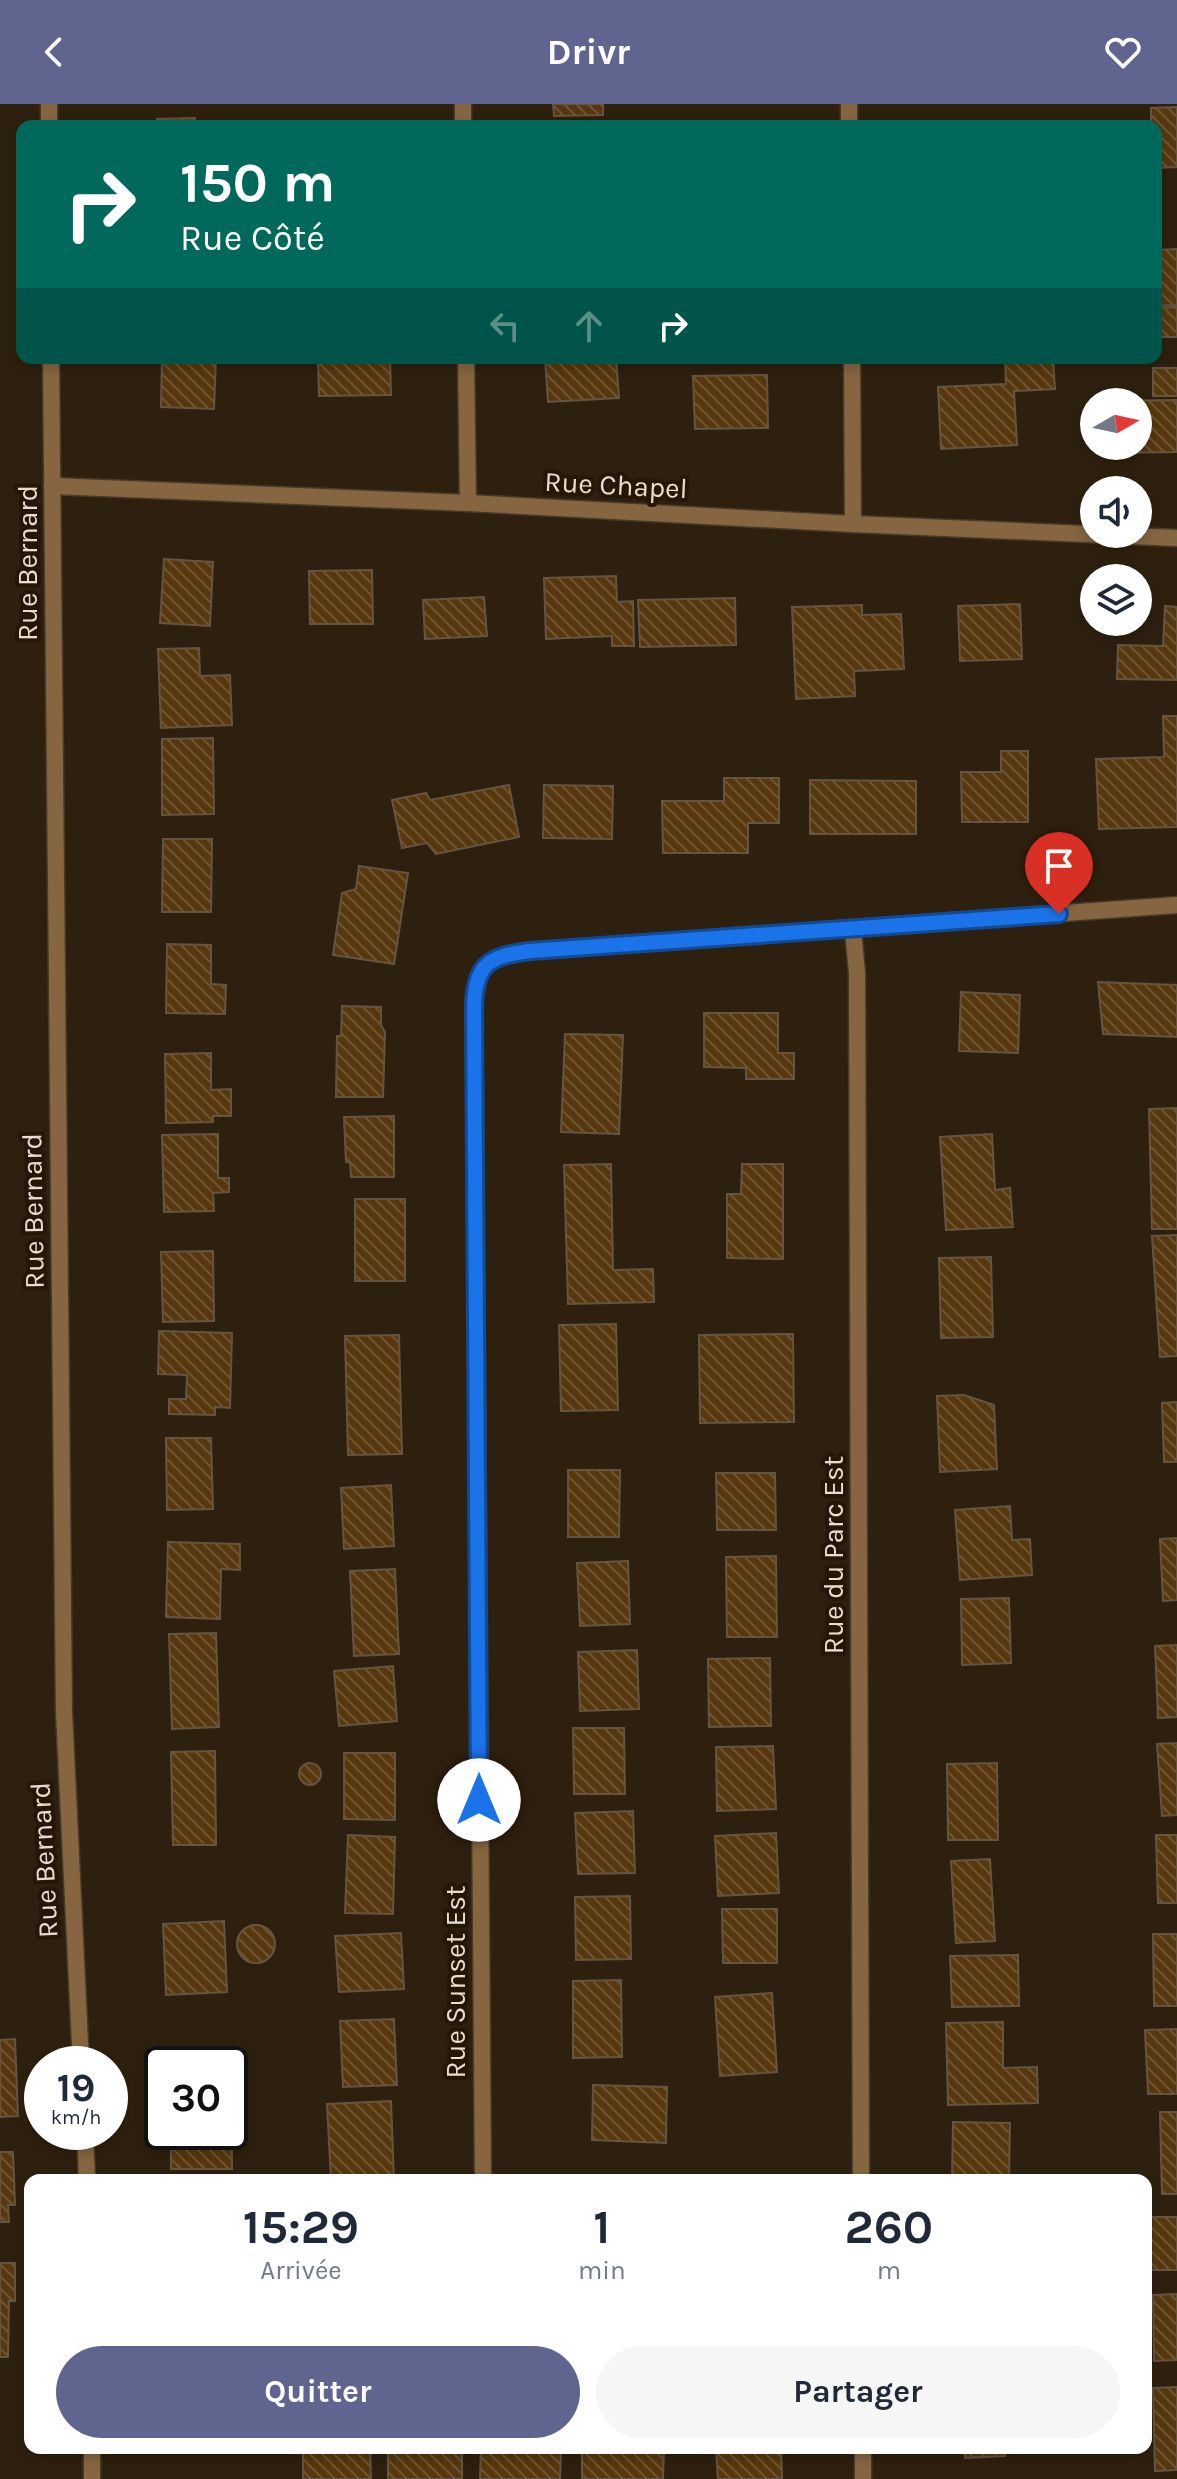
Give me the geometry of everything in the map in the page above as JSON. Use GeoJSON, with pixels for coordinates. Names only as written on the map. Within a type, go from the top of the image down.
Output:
{"type":"FeatureCollection","features":[{"type":"Feature","properties":{"kind":"street","name":"Rue Bernard"},"geometry":{"type":"LineString","coordinates":[[51,364],[64,1712],[80,2046]]}},
{"type":"Feature","properties":{"kind":"street"},"geometry":{"type":"LineString","coordinates":[[466,364],[468,503]]}},
{"type":"Feature","properties":{"kind":"street"},"geometry":{"type":"LineString","coordinates":[[852,364],[853,524]]}},
{"type":"Feature","properties":{"kind":"street","name":"Rue Chapel"},"geometry":{"type":"LineString","coordinates":[[52,486],[1177,538]]}},
{"type":"Feature","properties":{"kind":"street"},"geometry":{"type":"LineString","coordinates":[[853,930],[1177,905]]}},
{"type":"Feature","properties":{"kind":"street","name":"Rue Sunset Est"},"geometry":{"type":"LineString","coordinates":[[483,2174],[474,1023],[477,979],[492,959],[530,951],[853,930]]}},
{"type":"Feature","properties":{"kind":"street","name":"Rue du Parc Est"},"geometry":{"type":"LineString","coordinates":[[853,930],[857,973],[861,2174]]}},
{"type":"Feature","properties":{"kind":"street"},"geometry":{"type":"LineString","coordinates":[[86,2150],[87,2174]]}},
{"type":"Feature","properties":{"kind":"street"},"geometry":{"type":"LineString","coordinates":[[92,2454],[92,2479]]}},
{"type":"Feature","properties":{"kind":"street"},"geometry":{"type":"LineString","coordinates":[[863,2454],[863,2479]]}},
{"type":"Feature","properties":{"kind":"building"},"geometry":{"type":"Polygon","coordinates":[[[553,104],[603,104],[603,115],[554,116],[553,104]]]}},
{"type":"Feature","properties":{"kind":"building"},"geometry":{"type":"Polygon","coordinates":[[[1177,107],[1177,167],[1162,168],[1162,120],[1151,120],[1151,108],[1177,107]]]}},
{"type":"Feature","properties":{"kind":"building"},"geometry":{"type":"Polygon","coordinates":[[[195,118],[195,120],[157,120],[195,118]]]}},
{"type":"Feature","properties":{"kind":"building"},"geometry":{"type":"Polygon","coordinates":[[[1177,249],[1177,305],[1162,306],[1162,250],[1177,249]]]}},
{"type":"Feature","properties":{"kind":"building"},"geometry":{"type":"Polygon","coordinates":[[[1177,307],[1177,337],[1162,337],[1162,308],[1177,307]]]}},
{"type":"Feature","properties":{"kind":"building"},"geometry":{"type":"Polygon","coordinates":[[[162,364],[216,364],[214,409],[161,407],[162,364]]]}},
{"type":"Feature","properties":{"kind":"building"},"geometry":{"type":"Polygon","coordinates":[[[318,364],[390,364],[391,395],[319,396],[318,364]]]}},
{"type":"Feature","properties":{"kind":"building"},"geometry":{"type":"Polygon","coordinates":[[[545,364],[616,364],[619,398],[548,402],[545,364]]]}},
{"type":"Feature","properties":{"kind":"building"},"geometry":{"type":"Polygon","coordinates":[[[1005,364],[1053,364],[1055,389],[1014,391],[1017,445],[941,449],[938,387],[1006,384],[1005,364]]]}},
{"type":"Feature","properties":{"kind":"building"},"geometry":{"type":"Polygon","coordinates":[[[1153,368],[1177,368],[1177,396],[1153,396],[1153,368]]]}},
{"type":"Feature","properties":{"kind":"building"},"geometry":{"type":"Polygon","coordinates":[[[767,375],[768,428],[695,429],[693,376],[767,375]]]}},
{"type":"Feature","properties":{"kind":"building"},"geometry":{"type":"Polygon","coordinates":[[[1152,400],[1177,400],[1177,452],[1152,452],[1152,400]]]}},
{"type":"Feature","properties":{"kind":"building"},"geometry":{"type":"Polygon","coordinates":[[[164,559],[213,562],[210,626],[160,623],[164,559]]]}},
{"type":"Feature","properties":{"kind":"building"},"geometry":{"type":"Polygon","coordinates":[[[372,570],[373,624],[310,624],[309,571],[372,570]]]}},
{"type":"Feature","properties":{"kind":"building"},"geometry":{"type":"Polygon","coordinates":[[[616,576],[617,602],[633,601],[634,646],[612,646],[612,636],[546,639],[544,578],[616,576]]]}},
{"type":"Feature","properties":{"kind":"building"},"geometry":{"type":"Polygon","coordinates":[[[484,597],[487,636],[425,639],[423,600],[484,597]]]}},
{"type":"Feature","properties":{"kind":"building"},"geometry":{"type":"Polygon","coordinates":[[[735,598],[736,645],[640,647],[638,600],[735,598]]]}},
{"type":"Feature","properties":{"kind":"building"},"geometry":{"type":"Polygon","coordinates":[[[1020,604],[1022,659],[960,661],[958,606],[1020,604]]]}},
{"type":"Feature","properties":{"kind":"building"},"geometry":{"type":"Polygon","coordinates":[[[862,605],[862,615],[901,614],[904,669],[854,671],[855,696],[796,699],[792,607],[862,605]]]}},
{"type":"Feature","properties":{"kind":"building"},"geometry":{"type":"Polygon","coordinates":[[[1165,606],[1177,607],[1177,680],[1117,679],[1118,645],[1163,646],[1165,606]]]}},
{"type":"Feature","properties":{"kind":"building"},"geometry":{"type":"Polygon","coordinates":[[[199,648],[200,676],[230,675],[232,725],[161,728],[158,649],[199,648]]]}},
{"type":"Feature","properties":{"kind":"building"},"geometry":{"type":"Polygon","coordinates":[[[1163,716],[1177,716],[1177,827],[1099,829],[1096,759],[1164,757],[1163,716]]]}},
{"type":"Feature","properties":{"kind":"building"},"geometry":{"type":"Polygon","coordinates":[[[213,738],[214,814],[162,815],[162,739],[213,738]]]}},
{"type":"Feature","properties":{"kind":"building"},"geometry":{"type":"Polygon","coordinates":[[[1001,751],[1028,751],[1028,822],[962,822],[961,772],[1001,772],[1001,751]]]}},
{"type":"Feature","properties":{"kind":"building"},"geometry":{"type":"Polygon","coordinates":[[[724,778],[779,778],[779,823],[748,823],[748,853],[663,853],[662,801],[724,801],[724,778]]]}},
{"type":"Feature","properties":{"kind":"building"},"geometry":{"type":"Polygon","coordinates":[[[810,780],[916,781],[916,834],[810,834],[810,780]]]}},
{"type":"Feature","properties":{"kind":"building"},"geometry":{"type":"Polygon","coordinates":[[[509,785],[519,837],[436,854],[427,843],[402,848],[392,800],[426,793],[430,800],[509,785]]]}},
{"type":"Feature","properties":{"kind":"building"},"geometry":{"type":"Polygon","coordinates":[[[544,785],[613,786],[612,839],[543,838],[544,785]]]}},
{"type":"Feature","properties":{"kind":"building"},"geometry":{"type":"Polygon","coordinates":[[[163,839],[212,839],[211,912],[162,912],[163,839]]]}},
{"type":"Feature","properties":{"kind":"building"},"geometry":{"type":"Polygon","coordinates":[[[359,866],[408,873],[394,964],[333,955],[342,893],[356,889],[359,866]]]}},
{"type":"Feature","properties":{"kind":"building"},"geometry":{"type":"Polygon","coordinates":[[[167,944],[211,945],[211,984],[226,985],[225,1014],[166,1013],[167,944]]]}},
{"type":"Feature","properties":{"kind":"building"},"geometry":{"type":"Polygon","coordinates":[[[1098,982],[1177,985],[1177,1037],[1103,1034],[1098,982]]]}},
{"type":"Feature","properties":{"kind":"building"},"geometry":{"type":"Polygon","coordinates":[[[961,992],[1020,995],[1018,1053],[959,1051],[961,992]]]}},
{"type":"Feature","properties":{"kind":"building"},"geometry":{"type":"Polygon","coordinates":[[[342,1006],[381,1007],[381,1025],[385,1032],[383,1097],[336,1097],[337,1036],[341,1036],[342,1006]]]}},
{"type":"Feature","properties":{"kind":"building"},"geometry":{"type":"Polygon","coordinates":[[[704,1013],[778,1013],[778,1053],[794,1053],[794,1079],[746,1079],[746,1068],[704,1067],[704,1013]]]}},
{"type":"Feature","properties":{"kind":"building"},"geometry":{"type":"Polygon","coordinates":[[[565,1034],[623,1035],[619,1134],[561,1132],[565,1034]]]}},
{"type":"Feature","properties":{"kind":"building"},"geometry":{"type":"Polygon","coordinates":[[[211,1053],[211,1090],[231,1089],[231,1116],[213,1116],[213,1122],[166,1123],[165,1054],[211,1053]]]}},
{"type":"Feature","properties":{"kind":"building"},"geometry":{"type":"Polygon","coordinates":[[[1177,1108],[1177,1229],[1152,1229],[1149,1109],[1177,1108]]]}},
{"type":"Feature","properties":{"kind":"building"},"geometry":{"type":"Polygon","coordinates":[[[394,1116],[394,1177],[351,1177],[350,1162],[346,1162],[344,1117],[394,1116]]]}},
{"type":"Feature","properties":{"kind":"building"},"geometry":{"type":"Polygon","coordinates":[[[218,1134],[218,1178],[229,1178],[229,1192],[213,1193],[214,1211],[164,1212],[162,1135],[218,1134]]]}},
{"type":"Feature","properties":{"kind":"building"},"geometry":{"type":"Polygon","coordinates":[[[992,1134],[995,1190],[1010,1188],[1013,1227],[946,1230],[940,1137],[992,1134]]]}},
{"type":"Feature","properties":{"kind":"building"},"geometry":{"type":"Polygon","coordinates":[[[611,1164],[613,1270],[653,1269],[654,1302],[568,1304],[564,1165],[611,1164]]]}},
{"type":"Feature","properties":{"kind":"building"},"geometry":{"type":"Polygon","coordinates":[[[742,1164],[783,1164],[783,1259],[727,1258],[727,1194],[741,1194],[742,1164]]]}},
{"type":"Feature","properties":{"kind":"building"},"geometry":{"type":"Polygon","coordinates":[[[355,1199],[405,1199],[405,1281],[355,1281],[355,1199]]]}},
{"type":"Feature","properties":{"kind":"building"},"geometry":{"type":"Polygon","coordinates":[[[1177,1235],[1177,1356],[1160,1357],[1152,1236],[1177,1235]]]}},
{"type":"Feature","properties":{"kind":"building"},"geometry":{"type":"Polygon","coordinates":[[[213,1251],[214,1321],[163,1322],[161,1252],[213,1251]]]}},
{"type":"Feature","properties":{"kind":"building"},"geometry":{"type":"Polygon","coordinates":[[[991,1257],[993,1337],[941,1338],[939,1258],[991,1257]]]}},
{"type":"Feature","properties":{"kind":"building"},"geometry":{"type":"Polygon","coordinates":[[[616,1324],[618,1410],[561,1411],[559,1325],[616,1324]]]}},
{"type":"Feature","properties":{"kind":"building"},"geometry":{"type":"Polygon","coordinates":[[[159,1331],[232,1333],[230,1408],[215,1407],[215,1415],[169,1414],[169,1399],[186,1399],[187,1375],[158,1374],[159,1331]]]}},
{"type":"Feature","properties":{"kind":"building"},"geometry":{"type":"Polygon","coordinates":[[[793,1334],[794,1422],[700,1423],[699,1335],[793,1334]]]}},
{"type":"Feature","properties":{"kind":"building"},"geometry":{"type":"Polygon","coordinates":[[[399,1335],[402,1454],[348,1455],[345,1336],[399,1335]]]}},
{"type":"Feature","properties":{"kind":"building"},"geometry":{"type":"Polygon","coordinates":[[[964,1395],[994,1405],[997,1469],[940,1472],[937,1396],[964,1395]]]}},
{"type":"Feature","properties":{"kind":"building"},"geometry":{"type":"Polygon","coordinates":[[[1177,1402],[1177,1462],[1164,1462],[1162,1403],[1177,1402]]]}},
{"type":"Feature","properties":{"kind":"building"},"geometry":{"type":"Polygon","coordinates":[[[166,1438],[211,1438],[213,1509],[167,1510],[166,1438]]]}},
{"type":"Feature","properties":{"kind":"building"},"geometry":{"type":"Polygon","coordinates":[[[568,1470],[620,1470],[619,1537],[568,1537],[568,1470]]]}},
{"type":"Feature","properties":{"kind":"building"},"geometry":{"type":"Polygon","coordinates":[[[716,1473],[775,1473],[776,1530],[717,1530],[716,1473]]]}},
{"type":"Feature","properties":{"kind":"building"},"geometry":{"type":"Polygon","coordinates":[[[391,1485],[394,1546],[344,1549],[341,1488],[391,1485]]]}},
{"type":"Feature","properties":{"kind":"building"},"geometry":{"type":"Polygon","coordinates":[[[1010,1506],[1012,1540],[1030,1539],[1032,1575],[960,1580],[955,1510],[1010,1506]]]}},
{"type":"Feature","properties":{"kind":"building"},"geometry":{"type":"Polygon","coordinates":[[[1177,1538],[1177,1600],[1163,1601],[1160,1539],[1177,1538]]]}},
{"type":"Feature","properties":{"kind":"building"},"geometry":{"type":"Polygon","coordinates":[[[168,1542],[240,1544],[240,1570],[221,1569],[220,1619],[166,1617],[168,1542]]]}},
{"type":"Feature","properties":{"kind":"building"},"geometry":{"type":"Polygon","coordinates":[[[776,1556],[777,1637],[727,1637],[726,1557],[776,1556]]]}},
{"type":"Feature","properties":{"kind":"building"},"geometry":{"type":"Polygon","coordinates":[[[628,1561],[630,1624],[580,1626],[577,1563],[628,1561]]]}},
{"type":"Feature","properties":{"kind":"building"},"geometry":{"type":"Polygon","coordinates":[[[395,1569],[399,1654],[354,1656],[350,1571],[395,1569]]]}},
{"type":"Feature","properties":{"kind":"building"},"geometry":{"type":"Polygon","coordinates":[[[1009,1598],[1011,1663],[962,1665],[961,1599],[1009,1598]]]}},
{"type":"Feature","properties":{"kind":"building"},"geometry":{"type":"Polygon","coordinates":[[[216,1633],[219,1727],[172,1729],[169,1634],[216,1633]]]}},
{"type":"Feature","properties":{"kind":"building"},"geometry":{"type":"Polygon","coordinates":[[[1177,1645],[1177,1717],[1158,1718],[1155,1646],[1177,1645]]]}},
{"type":"Feature","properties":{"kind":"building"},"geometry":{"type":"Polygon","coordinates":[[[637,1650],[639,1709],[580,1711],[578,1652],[637,1650]]]}},
{"type":"Feature","properties":{"kind":"building"},"geometry":{"type":"Polygon","coordinates":[[[770,1658],[771,1726],[709,1727],[708,1659],[770,1658]]]}},
{"type":"Feature","properties":{"kind":"building"},"geometry":{"type":"Polygon","coordinates":[[[393,1666],[397,1721],[339,1726],[334,1671],[393,1666]]]}},
{"type":"Feature","properties":{"kind":"building"},"geometry":{"type":"Polygon","coordinates":[[[573,1728],[624,1728],[625,1794],[574,1794],[573,1728]]]}},
{"type":"Feature","properties":{"kind":"building"},"geometry":{"type":"Polygon","coordinates":[[[1177,1743],[1177,1815],[1162,1816],[1157,1744],[1177,1743]]]}},
{"type":"Feature","properties":{"kind":"building"},"geometry":{"type":"Polygon","coordinates":[[[773,1746],[776,1809],[717,1811],[716,1747],[773,1746]]]}},
{"type":"Feature","properties":{"kind":"building"},"geometry":{"type":"Polygon","coordinates":[[[215,1751],[216,1845],[173,1845],[171,1752],[215,1751]]]}},
{"type":"Feature","properties":{"kind":"building"},"geometry":{"type":"Polygon","coordinates":[[[344,1753],[395,1753],[395,1820],[344,1819],[344,1753]]]}},
{"type":"Feature","properties":{"kind":"building"},"geometry":{"type":"Polygon","coordinates":[[[306,1763],[314,1763],[321,1774],[314,1785],[306,1785],[299,1778],[299,1770],[306,1763]]]}},
{"type":"Feature","properties":{"kind":"building"},"geometry":{"type":"Polygon","coordinates":[[[997,1763],[998,1840],[948,1840],[947,1764],[997,1763]]]}},
{"type":"Feature","properties":{"kind":"building"},"geometry":{"type":"Polygon","coordinates":[[[633,1811],[635,1873],[578,1874],[575,1813],[633,1811]]]}},
{"type":"Feature","properties":{"kind":"building"},"geometry":{"type":"Polygon","coordinates":[[[776,1833],[779,1893],[718,1896],[715,1836],[776,1833]]]}},
{"type":"Feature","properties":{"kind":"building"},"geometry":{"type":"Polygon","coordinates":[[[348,1835],[395,1837],[393,1914],[345,1913],[348,1835]]]}},
{"type":"Feature","properties":{"kind":"building"},"geometry":{"type":"Polygon","coordinates":[[[1156,1835],[1177,1835],[1177,1903],[1158,1903],[1156,1835]]]}},
{"type":"Feature","properties":{"kind":"building"},"geometry":{"type":"Polygon","coordinates":[[[990,1859],[995,1941],[956,1943],[951,1861],[990,1859]]]}},
{"type":"Feature","properties":{"kind":"building"},"geometry":{"type":"Polygon","coordinates":[[[630,1896],[631,1959],[576,1960],[575,1897],[630,1896]]]}},
{"type":"Feature","properties":{"kind":"building"},"geometry":{"type":"Polygon","coordinates":[[[722,1909],[777,1909],[777,1963],[723,1963],[722,1909]]]}},
{"type":"Feature","properties":{"kind":"building"},"geometry":{"type":"Polygon","coordinates":[[[224,1921],[227,1992],[166,1995],[163,1924],[224,1921]]]}},
{"type":"Feature","properties":{"kind":"building"},"geometry":{"type":"Polygon","coordinates":[[[256,1925],[270,1930],[275,1944],[270,1958],[256,1963],[242,1958],[237,1944],[242,1930],[256,1925]]]}},
{"type":"Feature","properties":{"kind":"building"},"geometry":{"type":"Polygon","coordinates":[[[401,1933],[404,1989],[339,1992],[335,1936],[401,1933]]]}},
{"type":"Feature","properties":{"kind":"building"},"geometry":{"type":"Polygon","coordinates":[[[1153,1934],[1177,1934],[1177,2006],[1154,2006],[1153,1934]]]}},
{"type":"Feature","properties":{"kind":"building"},"geometry":{"type":"Polygon","coordinates":[[[1018,1955],[1019,2006],[952,2007],[950,1956],[1018,1955]]]}},
{"type":"Feature","properties":{"kind":"building"},"geometry":{"type":"Polygon","coordinates":[[[621,1980],[622,2057],[573,2058],[573,1981],[621,1980]]]}},
{"type":"Feature","properties":{"kind":"building"},"geometry":{"type":"Polygon","coordinates":[[[772,1993],[777,2072],[720,2076],[715,1997],[772,1993]]]}},
{"type":"Feature","properties":{"kind":"building"},"geometry":{"type":"Polygon","coordinates":[[[394,2019],[397,2085],[343,2087],[340,2021],[394,2019]]]}},
{"type":"Feature","properties":{"kind":"building"},"geometry":{"type":"Polygon","coordinates":[[[1003,2022],[1003,2068],[1037,2067],[1038,2103],[948,2105],[946,2023],[1003,2022]]]}},
{"type":"Feature","properties":{"kind":"building"},"geometry":{"type":"Polygon","coordinates":[[[1177,2029],[1177,2094],[1148,2094],[1145,2030],[1177,2029]]]}},
{"type":"Feature","properties":{"kind":"building"},"geometry":{"type":"Polygon","coordinates":[[[15,2039],[18,2116],[0,2117],[0,2040],[15,2039]]]}},
{"type":"Feature","properties":{"kind":"building"},"geometry":{"type":"Polygon","coordinates":[[[593,2085],[667,2087],[666,2143],[592,2140],[593,2085]]]}},
{"type":"Feature","properties":{"kind":"building"},"geometry":{"type":"Polygon","coordinates":[[[391,2101],[394,2174],[331,2174],[327,2104],[391,2101]]]}},
{"type":"Feature","properties":{"kind":"building"},"geometry":{"type":"Polygon","coordinates":[[[1160,2112],[1177,2112],[1177,2194],[1162,2194],[1160,2112]]]}},
{"type":"Feature","properties":{"kind":"building"},"geometry":{"type":"Polygon","coordinates":[[[953,2122],[1010,2123],[1009,2174],[952,2174],[953,2122]]]}},
{"type":"Feature","properties":{"kind":"building"},"geometry":{"type":"Polygon","coordinates":[[[171,2150],[232,2150],[232,2169],[171,2169],[171,2150]]]}},
{"type":"Feature","properties":{"kind":"building"},"geometry":{"type":"Polygon","coordinates":[[[0,2152],[13,2152],[15,2205],[8,2205],[9,2222],[0,2222],[0,2152]]]}},
{"type":"Feature","properties":{"kind":"building"},"geometry":{"type":"Polygon","coordinates":[[[1152,2217],[1177,2217],[1177,2270],[1152,2270],[1152,2217]]]}},
{"type":"Feature","properties":{"kind":"building"},"geometry":{"type":"Polygon","coordinates":[[[0,2263],[15,2263],[15,2301],[9,2301],[8,2357],[0,2357],[0,2263]]]}},
{"type":"Feature","properties":{"kind":"building"},"geometry":{"type":"Polygon","coordinates":[[[1177,2294],[1177,2360],[1154,2361],[1153,2295],[1177,2294]]]}},
{"type":"Feature","properties":{"kind":"building"},"geometry":{"type":"Polygon","coordinates":[[[1177,2387],[1177,2470],[1155,2471],[1153,2388],[1177,2387]]]}},
{"type":"Feature","properties":{"kind":"building"},"geometry":{"type":"Polygon","coordinates":[[[303,2454],[370,2454],[371,2479],[303,2479],[303,2454]]]}},
{"type":"Feature","properties":{"kind":"building"},"geometry":{"type":"Polygon","coordinates":[[[388,2454],[462,2454],[462,2479],[388,2479],[388,2454]]]}},
{"type":"Feature","properties":{"kind":"building"},"geometry":{"type":"Polygon","coordinates":[[[481,2454],[561,2454],[560,2479],[480,2479],[481,2454]]]}},
{"type":"Feature","properties":{"kind":"building"},"geometry":{"type":"Polygon","coordinates":[[[582,2454],[664,2454],[663,2479],[582,2479],[582,2454]]]}},
{"type":"Feature","properties":{"kind":"building"},"geometry":{"type":"Polygon","coordinates":[[[716,2454],[781,2454],[782,2479],[718,2479],[716,2454]]]}},
{"type":"Feature","properties":{"kind":"building"},"geometry":{"type":"Polygon","coordinates":[[[965,2454],[1005,2454],[1005,2456],[965,2458],[965,2454]]]}},
{"type":"Feature","properties":{"kind":"route"},"geometry":{"type":"LineString","coordinates":[[479,1800],[474,1007],[477,979],[483,968],[492,959],[530,951],[1059,914]]}}]}
